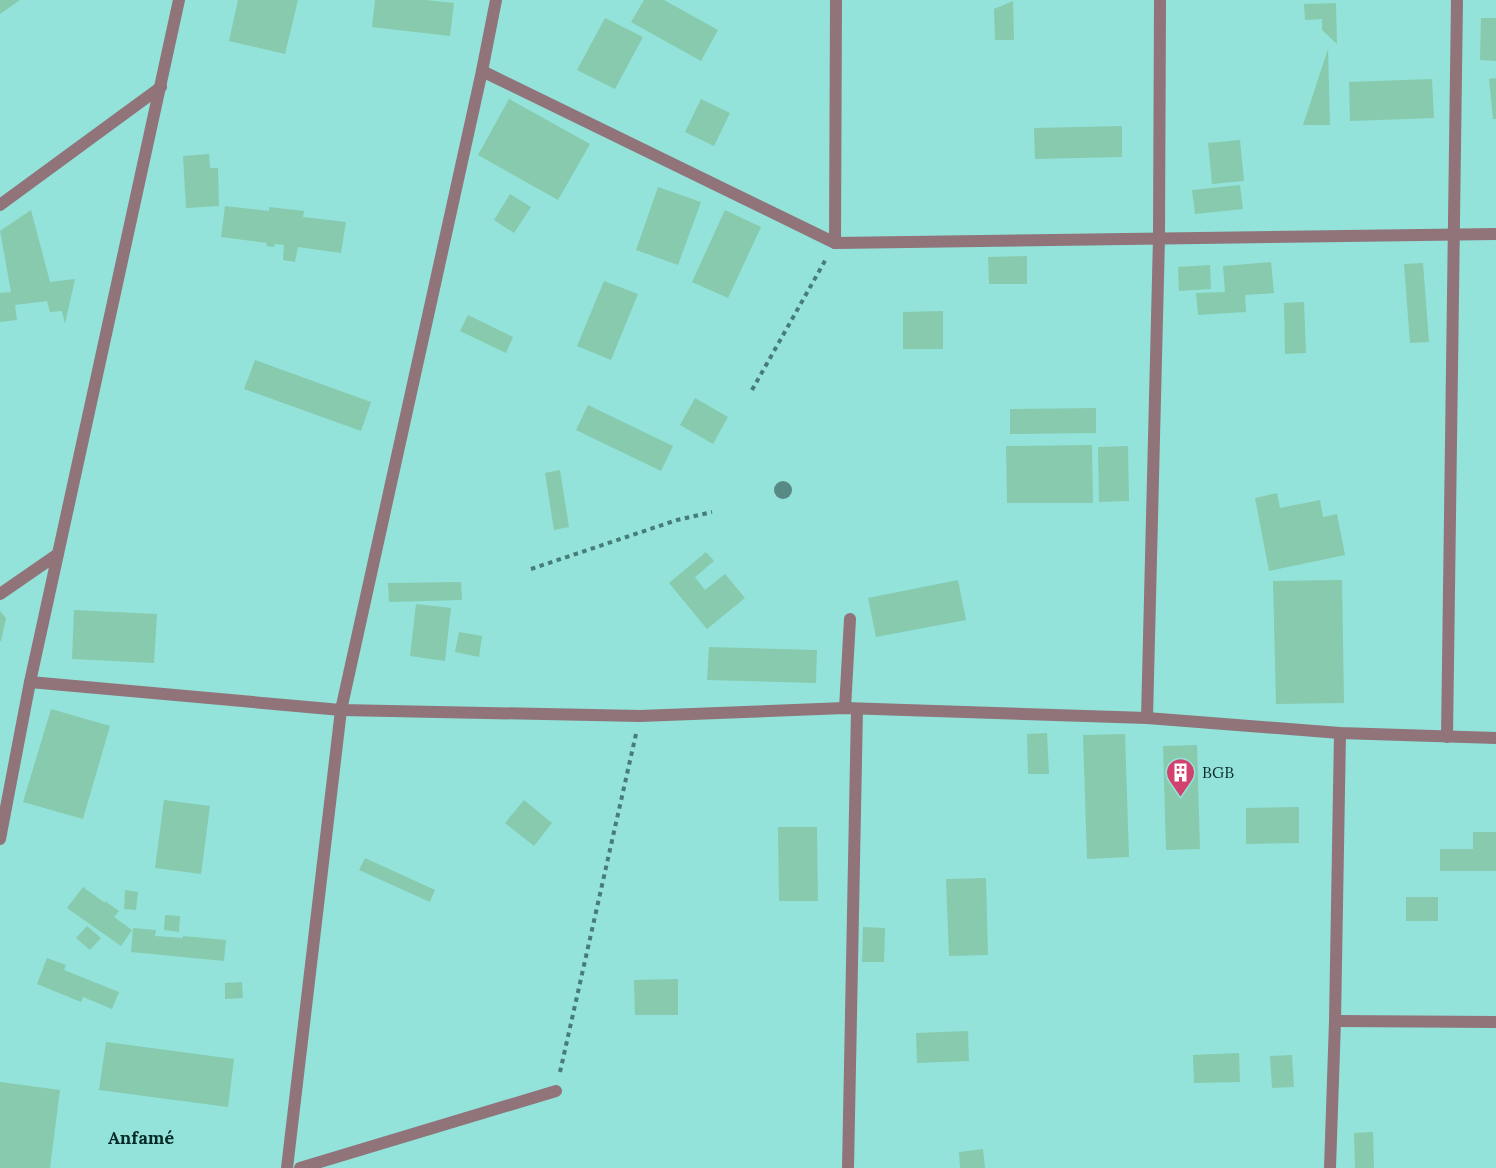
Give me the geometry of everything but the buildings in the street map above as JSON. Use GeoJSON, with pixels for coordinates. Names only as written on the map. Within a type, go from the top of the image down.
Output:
{"type":"FeatureCollection","features":[{"type":"Feature","properties":{"kind":"street"},"geometry":{"type":"LineString","coordinates":[[0,839],[4,798],[179,0]]}},
{"type":"Feature","properties":{"kind":"street"},"geometry":{"type":"LineString","coordinates":[[287,1168],[340,710],[496,0]]}},
{"type":"Feature","properties":{"kind":"street"},"geometry":{"type":"LineString","coordinates":[[835,243],[836,0]]}},
{"type":"Feature","properties":{"kind":"street"},"geometry":{"type":"LineString","coordinates":[[1147,718],[1159,238],[1160,0]]}},
{"type":"Feature","properties":{"kind":"street"},"geometry":{"type":"LineString","coordinates":[[1447,737],[1457,0]]}},
{"type":"Feature","properties":{"kind":"street"},"geometry":{"type":"LineString","coordinates":[[482,71],[835,243],[1496,234]]}},
{"type":"Feature","properties":{"kind":"street"},"geometry":{"type":"LineString","coordinates":[[0,206],[161,87]]}},
{"type":"Feature","properties":{"kind":"street"},"geometry":{"type":"LineString","coordinates":[[0,594],[58,554]]}},
{"type":"Feature","properties":{"kind":"street"},"geometry":{"type":"LineString","coordinates":[[848,1168],[850,619]]}},
{"type":"Feature","properties":{"kind":"street"},"geometry":{"type":"LineString","coordinates":[[30,682],[340,710],[640,716],[851,709],[1147,718],[1340,733],[1496,738]]}},
{"type":"Feature","properties":{"kind":"street"},"geometry":{"type":"LineString","coordinates":[[1330,1168],[1340,733]]}},
{"type":"Feature","properties":{"kind":"street"},"geometry":{"type":"LineString","coordinates":[[1335,1021],[1496,1022]]}},
{"type":"Feature","properties":{"kind":"street"},"geometry":{"type":"LineString","coordinates":[[300,1168],[556,1091]]}},
{"type":"Feature","properties":{"kind":"path"},"geometry":{"type":"LineString","coordinates":[[752,390],[835,243]]}},
{"type":"Feature","properties":{"kind":"path"},"geometry":{"type":"LineString","coordinates":[[531,569],[677,520],[712,512]]}},
{"type":"Feature","properties":{"kind":"path"},"geometry":{"type":"LineString","coordinates":[[556,1091],[640,716]]}},
{"type":"Feature","properties":{"kind":"place","name":"BGB"},"geometry":{"type":"Point","coordinates":[1181,798]}},
{"type":"Feature","properties":{"kind":"district","name":"Anfamé"},"geometry":{"type":"Point","coordinates":[141,1137]}}]}
